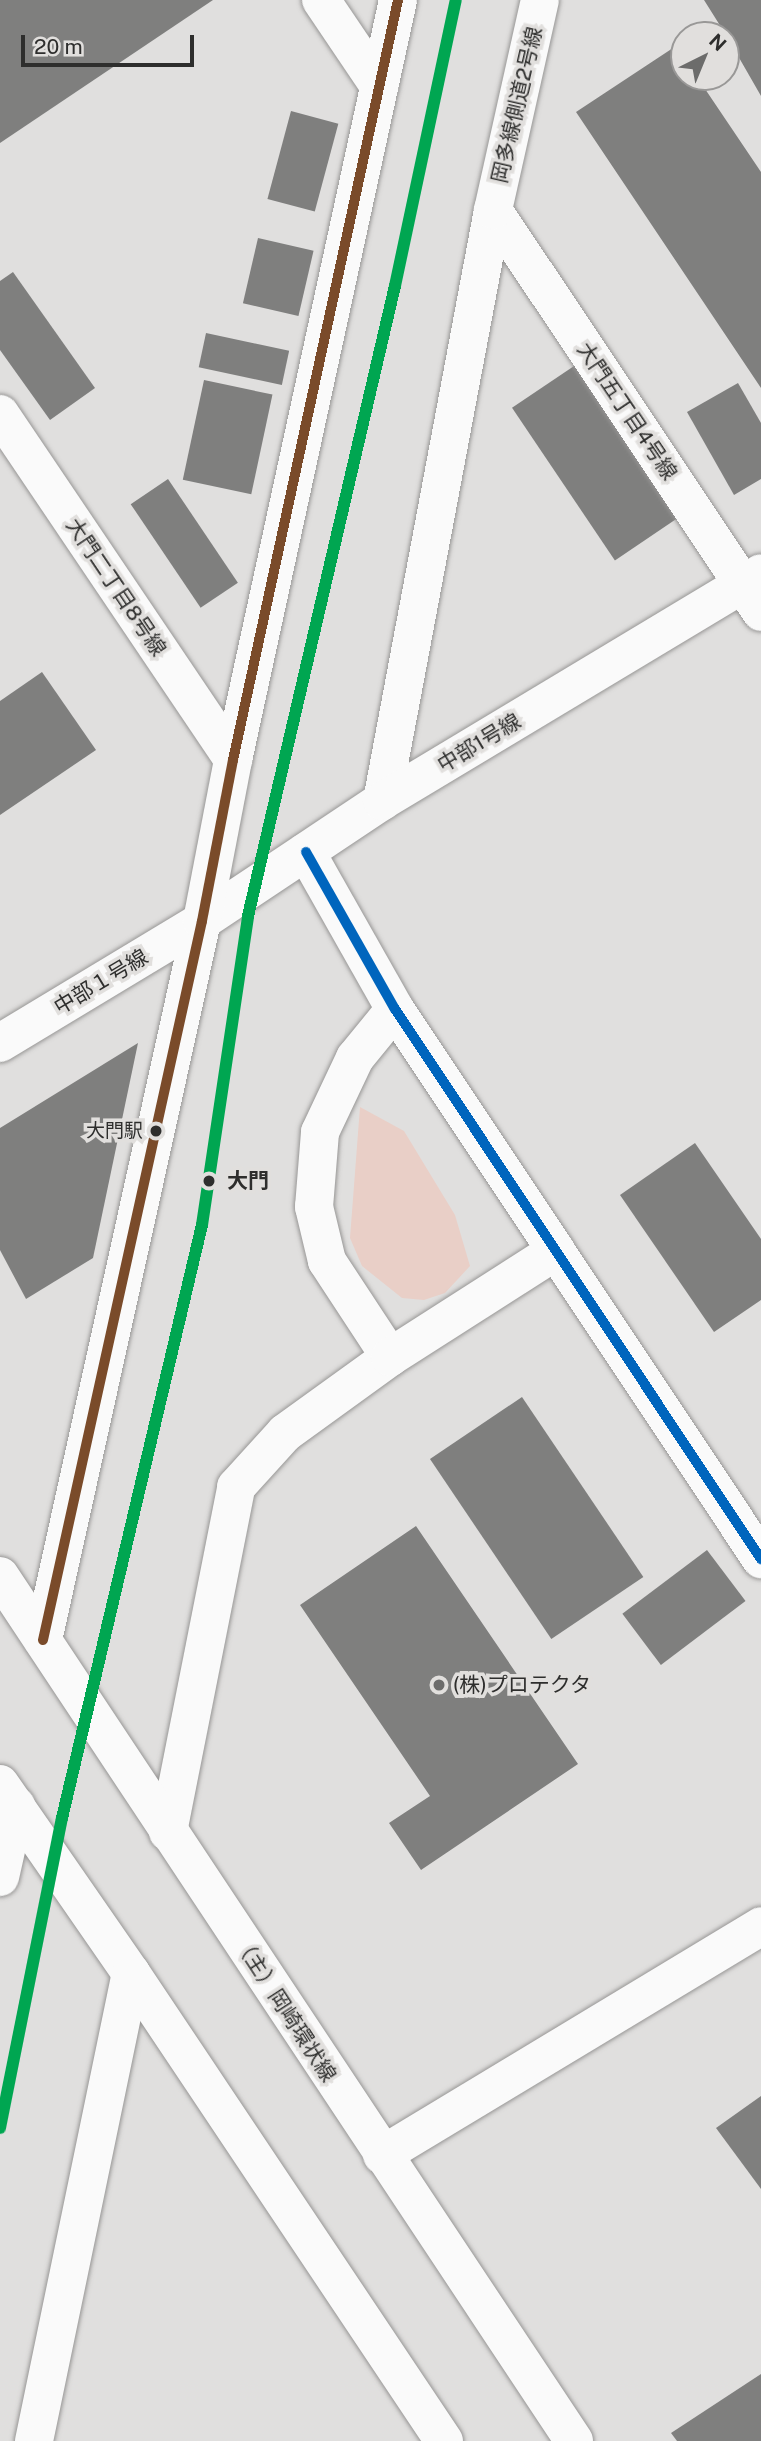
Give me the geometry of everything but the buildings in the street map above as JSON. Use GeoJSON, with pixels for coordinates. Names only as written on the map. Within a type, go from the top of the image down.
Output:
{"type":"FeatureCollection","features":[{"type":"Feature","properties":{"kind":"street"},"geometry":{"type":"LineString","coordinates":[[321,0],[379,86]]}},
{"type":"Feature","properties":{"kind":"street"},"geometry":{"type":"LineString","coordinates":[[43,1640],[202,921],[233,760],[398,0]]}},
{"type":"Feature","properties":{"kind":"street","name":"岡多線側道2号線"},"geometry":{"type":"LineString","coordinates":[[383,801],[493,210],[540,0]]}},
{"type":"Feature","properties":{"kind":"street","name":"大門五丁目4号線"},"geometry":{"type":"LineString","coordinates":[[493,210],[755,590]]}},
{"type":"Feature","properties":{"kind":"street","name":"大門二丁目8号線"},"geometry":{"type":"LineString","coordinates":[[0,414],[233,760]]}},
{"type":"Feature","properties":{"kind":"street","name":"中部1号線"},"geometry":{"type":"LineString","coordinates":[[202,921],[383,801],[755,590]]}},
{"type":"Feature","properties":{"kind":"street"},"geometry":{"type":"LineString","coordinates":[[306,852],[396,1009],[761,1559]]}},
{"type":"Feature","properties":{"kind":"street","name":"中部１号線"},"geometry":{"type":"LineString","coordinates":[[0,1043],[202,921]]}},
{"type":"Feature","properties":{"kind":"street"},"geometry":{"type":"LineString","coordinates":[[390,1357],[327,1261],[314,1207],[320,1132],[355,1058],[396,1009]]}},
{"type":"Feature","properties":{"kind":"street"},"geometry":{"type":"LineString","coordinates":[[168,1832],[236,1487],[285,1433],[390,1357],[556,1251]]}},
{"type":"Feature","properties":{"kind":"street","name":"（主）岡崎環状線"},"geometry":{"type":"LineString","coordinates":[[0,1576],[574,2441]]}},
{"type":"Feature","properties":{"kind":"street"},"geometry":{"type":"LineString","coordinates":[[0,1877],[8,1795]]}},
{"type":"Feature","properties":{"kind":"street"},"geometry":{"type":"LineString","coordinates":[[8,1795],[131,1973],[444,2441]]}},
{"type":"Feature","properties":{"kind":"street"},"geometry":{"type":"LineString","coordinates":[[382,2155],[761,1926]]}},
{"type":"Feature","properties":{"kind":"street"},"geometry":{"type":"LineString","coordinates":[[34,2441],[131,1973]]}},
{"type":"Feature","properties":{"kind":"shaded area"},"geometry":{"type":"Polygon","coordinates":[[[360,1107],[404,1131],[455,1215],[470,1266],[445,1293],[424,1300],[402,1298],[362,1266],[350,1238],[360,1107]]]}},
{"type":"Feature","properties":{"kind":"transit line"},"geometry":{"type":"LineString","coordinates":[[43,1640],[202,921],[233,760],[398,0]]}},
{"type":"Feature","properties":{"kind":"transit line"},"geometry":{"type":"LineString","coordinates":[[0,2128],[62,1818],[202,1225],[248,916],[395,286],[456,0]]}},
{"type":"Feature","properties":{"kind":"transit line"},"geometry":{"type":"LineString","coordinates":[[306,852],[395,1009],[761,1559]]}},
{"type":"Feature","properties":{"kind":"place","name":"大門駅"},"geometry":{"type":"Point","coordinates":[156,1131]}},
{"type":"Feature","properties":{"kind":"place","name":"大門"},"geometry":{"type":"Point","coordinates":[209,1181]}},
{"type":"Feature","properties":{"kind":"place","name":"(株)プロテクタ"},"geometry":{"type":"Point","coordinates":[439,1685]}}]}
